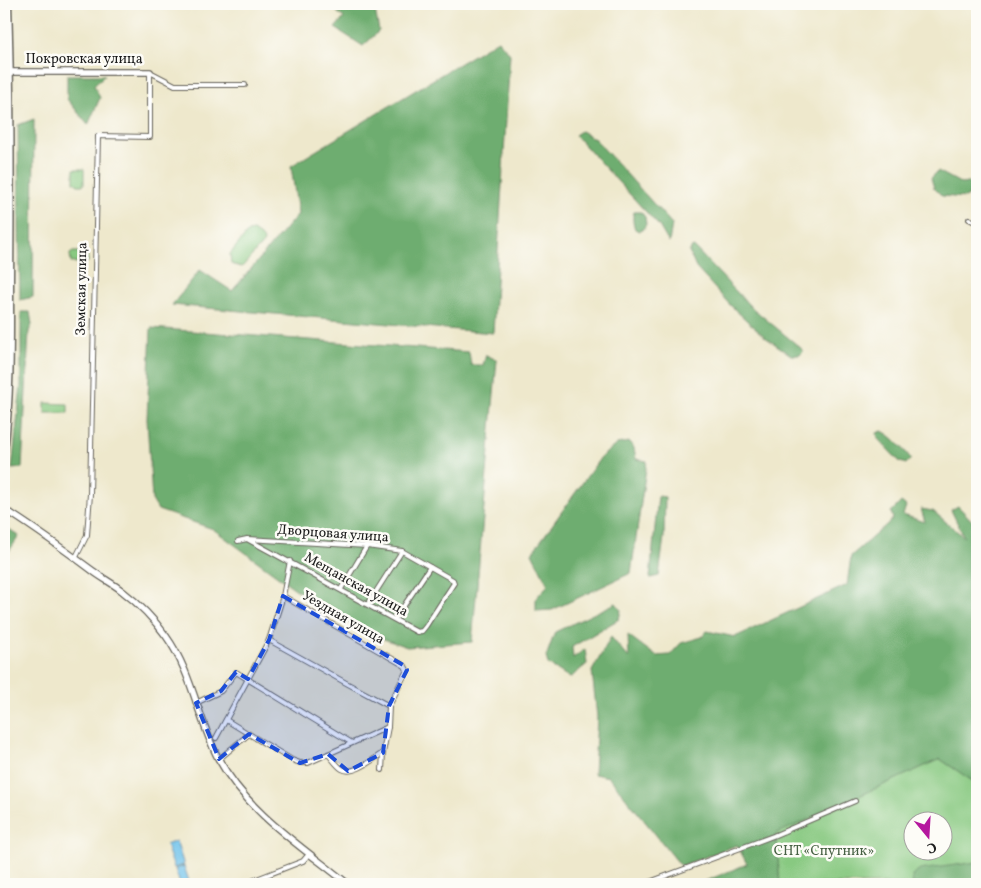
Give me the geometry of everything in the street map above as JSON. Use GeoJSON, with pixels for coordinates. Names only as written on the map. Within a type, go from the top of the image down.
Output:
{"type":"FeatureCollection","features":[{"type":"Feature","properties":{"kind":"main road"},"geometry":{"type":"LineString","coordinates":[[4,451],[9,388],[7,314],[10,72],[8,4]]}},
{"type":"Feature","properties":{"kind":"street","name":"Покровская улица"},"geometry":{"type":"LineString","coordinates":[[10,72],[150,72],[175,85],[245,85]]}},
{"type":"Feature","properties":{"kind":"street","name":"Земская улица"},"geometry":{"type":"LineString","coordinates":[[76,557],[87,536],[98,136],[150,137],[150,72]]}},
{"type":"Feature","properties":{"kind":"street"},"geometry":{"type":"LineString","coordinates":[[969,219],[977,223]]}},
{"type":"Feature","properties":{"kind":"street"},"geometry":{"type":"LineString","coordinates":[[4,512],[12,514],[76,557],[129,596],[141,608],[166,637],[181,662],[207,735],[233,783],[250,804],[348,884]]}},
{"type":"Feature","properties":{"kind":"street","name":"Дворцовая улица"},"geometry":{"type":"LineString","coordinates":[[238,541],[247,539],[367,546],[402,551],[453,580],[454,583],[426,626]]}},
{"type":"Feature","properties":{"kind":"street","name":"Мещанская улица"},"geometry":{"type":"LineString","coordinates":[[247,539],[417,632],[422,631],[426,626]]}},
{"type":"Feature","properties":{"kind":"street"},"geometry":{"type":"LineString","coordinates":[[340,589],[367,546]]}},
{"type":"Feature","properties":{"kind":"street"},"geometry":{"type":"LineString","coordinates":[[368,604],[402,551]]}},
{"type":"Feature","properties":{"kind":"street"},"geometry":{"type":"LineString","coordinates":[[282,596],[290,561]]}},
{"type":"Feature","properties":{"kind":"street"},"geometry":{"type":"LineString","coordinates":[[395,619],[430,567]]}},
{"type":"Feature","properties":{"kind":"street","name":"Уездная улица"},"geometry":{"type":"LineString","coordinates":[[216,738],[269,640],[282,596],[405,666],[407,670],[389,706]]}},
{"type":"Feature","properties":{"kind":"street"},"geometry":{"type":"LineString","coordinates":[[269,640],[389,706],[382,770]]}},
{"type":"Feature","properties":{"kind":"street"},"geometry":{"type":"LineString","coordinates":[[196,703],[220,691],[236,672],[352,743]]}},
{"type":"Feature","properties":{"kind":"street"},"geometry":{"type":"LineString","coordinates":[[226,720],[300,763],[308,763],[388,727]]}},
{"type":"Feature","properties":{"kind":"street"},"geometry":{"type":"LineString","coordinates":[[219,759],[249,734]]}},
{"type":"Feature","properties":{"kind":"street"},"geometry":{"type":"LineString","coordinates":[[328,754],[341,769],[348,771],[359,768],[383,753]]}},
{"type":"Feature","properties":{"kind":"street"},"geometry":{"type":"LineString","coordinates":[[644,884],[772,836],[855,801]]}},
{"type":"Feature","properties":{"kind":"street"},"geometry":{"type":"LineString","coordinates":[[244,884],[303,861],[310,853]]}},
{"type":"Feature","properties":{"kind":"highlighted area"},"geometry":{"type":"Polygon","coordinates":[[[283,596],[405,666],[407,670],[389,706],[383,753],[348,771],[328,754],[300,763],[249,734],[219,759],[196,703],[221,691],[236,672],[248,679],[269,640],[283,596]]]}},
{"type":"Feature","properties":{"kind":"green space"},"geometry":{"type":"Polygon","coordinates":[[[328,4],[355,4],[358,10],[368,4],[374,4],[379,31],[363,46],[335,28],[344,18],[328,4]]]}},
{"type":"Feature","properties":{"kind":"green space"},"geometry":{"type":"Polygon","coordinates":[[[498,40],[510,54],[493,333],[172,305],[200,270],[232,291],[298,214],[291,166],[498,40]]]}},
{"type":"Feature","properties":{"kind":"green space"},"geometry":{"type":"Polygon","coordinates":[[[67,75],[105,75],[94,85],[100,98],[88,125],[67,99],[67,75]]]}},
{"type":"Feature","properties":{"kind":"green space"},"geometry":{"type":"Polygon","coordinates":[[[34,119],[33,297],[20,300],[18,125],[34,119]]]}},
{"type":"Feature","properties":{"kind":"green space"},"geometry":{"type":"Polygon","coordinates":[[[581,131],[595,139],[672,224],[669,243],[659,226],[575,135],[581,131]]]}},
{"type":"Feature","properties":{"kind":"green space"},"geometry":{"type":"Polygon","coordinates":[[[74,169],[84,169],[84,185],[78,185],[74,182],[74,169]]]}},
{"type":"Feature","properties":{"kind":"green space"},"geometry":{"type":"Polygon","coordinates":[[[938,171],[962,184],[977,181],[977,190],[973,190],[966,198],[942,196],[934,188],[931,178],[938,171]]]}},
{"type":"Feature","properties":{"kind":"green space"},"geometry":{"type":"Polygon","coordinates":[[[634,212],[641,212],[645,217],[646,224],[643,230],[635,229],[634,212]]]}},
{"type":"Feature","properties":{"kind":"green space"},"geometry":{"type":"Polygon","coordinates":[[[253,231],[263,238],[264,242],[242,267],[231,264],[230,254],[248,232],[253,231]]]}},
{"type":"Feature","properties":{"kind":"green space"},"geometry":{"type":"Polygon","coordinates":[[[694,247],[750,306],[802,349],[803,352],[800,355],[791,355],[765,337],[732,307],[696,268],[689,252],[694,247]]]}},
{"type":"Feature","properties":{"kind":"green space"},"geometry":{"type":"Polygon","coordinates":[[[73,252],[87,252],[88,262],[71,263],[70,254],[73,252]]]}},
{"type":"Feature","properties":{"kind":"green space"},"geometry":{"type":"Polygon","coordinates":[[[21,312],[30,312],[32,325],[29,331],[22,468],[12,469],[21,385],[21,312]]]}},
{"type":"Feature","properties":{"kind":"green space"},"geometry":{"type":"Polygon","coordinates":[[[151,328],[469,352],[471,365],[483,365],[486,355],[497,360],[472,642],[407,647],[372,635],[337,617],[298,591],[213,529],[158,510],[152,500],[147,419],[151,328]]]}},
{"type":"Feature","properties":{"kind":"green space"},"geometry":{"type":"Polygon","coordinates":[[[45,403],[68,404],[68,413],[45,413],[45,403]]]}},
{"type":"Feature","properties":{"kind":"green space"},"geometry":{"type":"Polygon","coordinates":[[[882,431],[894,439],[911,459],[906,464],[900,462],[878,439],[877,433],[882,431]]]}},
{"type":"Feature","properties":{"kind":"green space"},"geometry":{"type":"Polygon","coordinates":[[[629,442],[634,448],[636,459],[647,461],[631,573],[552,610],[536,611],[536,598],[548,585],[532,553],[601,457],[617,444],[629,442]]]}},
{"type":"Feature","properties":{"kind":"green space"},"geometry":{"type":"Polygon","coordinates":[[[658,496],[665,497],[664,537],[659,576],[650,578],[658,496]]]}},
{"type":"Feature","properties":{"kind":"green space"},"geometry":{"type":"Polygon","coordinates":[[[901,502],[906,506],[903,515],[925,522],[921,509],[933,511],[964,537],[951,510],[958,506],[977,526],[977,784],[940,759],[776,834],[780,884],[698,884],[747,864],[737,845],[681,866],[609,777],[594,774],[597,717],[592,671],[611,637],[629,658],[628,635],[656,656],[670,655],[681,643],[702,637],[707,631],[735,637],[847,585],[851,556],[893,519],[891,512],[901,502]]]}},
{"type":"Feature","properties":{"kind":"green space"},"geometry":{"type":"Polygon","coordinates":[[[5,526],[19,536],[4,559],[4,529],[5,526]]]}},
{"type":"Feature","properties":{"kind":"green space"},"geometry":{"type":"Polygon","coordinates":[[[616,603],[621,610],[619,619],[572,647],[573,658],[585,649],[587,664],[570,678],[548,664],[546,657],[555,632],[616,603]]]}},
{"type":"Feature","properties":{"kind":"green space","name":"СНТ «Спутник»"},"geometry":{"type":"Polygon","coordinates":[[[940,759],[977,784],[977,884],[780,884],[775,834],[940,759]]]}},
{"type":"Feature","properties":{"kind":"green space"},"geometry":{"type":"Polygon","coordinates":[[[977,862],[977,884],[913,884],[912,876],[920,870],[977,862]]]}},
{"type":"Feature","properties":{"kind":"green space"},"geometry":{"type":"Polygon","coordinates":[[[331,878],[338,884],[289,884],[289,883],[331,878]]]}},
{"type":"Feature","properties":{"kind":"water"},"geometry":{"type":"Polygon","coordinates":[[[176,841],[184,865],[174,868],[166,845],[176,841]]]}},
{"type":"Feature","properties":{"kind":"water"},"geometry":{"type":"Polygon","coordinates":[[[184,866],[190,884],[180,884],[175,869],[184,866]]]}}]}
